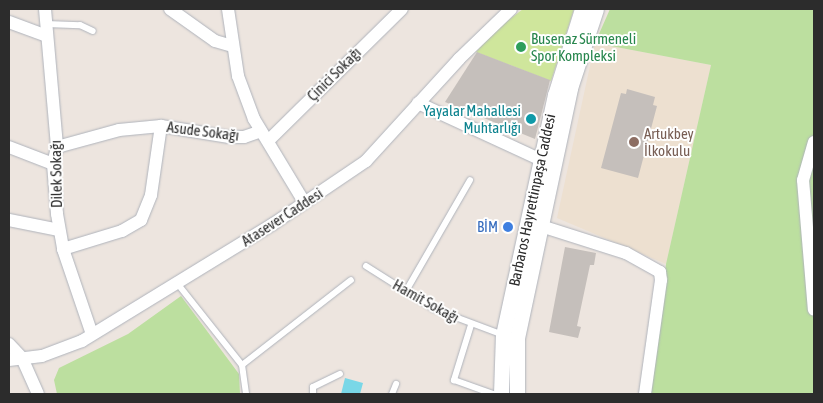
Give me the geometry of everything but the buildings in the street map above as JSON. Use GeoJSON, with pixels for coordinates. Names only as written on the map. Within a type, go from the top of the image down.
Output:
{"type":"FeatureCollection","features":[{"type":"Feature","properties":{"kind":"street","name":"Dilek Sokağı"},"geometry":{"type":"LineString","coordinates":[[45,9],[57,147],[53,164],[59,230],[63,249],[92,334]]}},
{"type":"Feature","properties":{"kind":"street"},"geometry":{"type":"LineString","coordinates":[[170,9],[215,42],[232,46]]}},
{"type":"Feature","properties":{"kind":"street"},"geometry":{"type":"LineString","coordinates":[[228,9],[232,46],[238,76],[264,136],[304,202]]}},
{"type":"Feature","properties":{"kind":"street","name":"Çinici Sokağı"},"geometry":{"type":"LineString","coordinates":[[264,136],[400,9]]}},
{"type":"Feature","properties":{"kind":"street","name":"Atasever Caddesi"},"geometry":{"type":"LineString","coordinates":[[9,360],[63,349],[92,334],[177,283],[366,161],[458,59],[511,9]]}},
{"type":"Feature","properties":{"kind":"street","name":"Barbaros Hayrettinpaşa Caddesi"},"geometry":{"type":"LineString","coordinates":[[516,394],[510,337],[540,226],[555,95],[582,9]]}},
{"type":"Feature","properties":{"kind":"street","name":"Barbaros Hayrettinpaşa Caddesi"},"geometry":{"type":"LineString","coordinates":[[500,394],[510,337],[547,163],[578,58],[596,9]]}},
{"type":"Feature","properties":{"kind":"street"},"geometry":{"type":"LineString","coordinates":[[9,22],[46,30]]}},
{"type":"Feature","properties":{"kind":"street"},"geometry":{"type":"LineString","coordinates":[[418,103],[547,163]]}},
{"type":"Feature","properties":{"kind":"street"},"geometry":{"type":"LineString","coordinates":[[63,249],[122,231],[141,220],[151,195],[161,126]]}},
{"type":"Feature","properties":{"kind":"street","name":"Asude Sokağı"},"geometry":{"type":"LineString","coordinates":[[57,147],[119,130],[161,126],[228,137],[264,136]]}},
{"type":"Feature","properties":{"kind":"street"},"geometry":{"type":"LineString","coordinates":[[814,142],[804,180],[814,310]]}},
{"type":"Feature","properties":{"kind":"street"},"geometry":{"type":"LineString","coordinates":[[9,147],[53,164]]}},
{"type":"Feature","properties":{"kind":"street"},"geometry":{"type":"LineString","coordinates":[[9,220],[59,230]]}},
{"type":"Feature","properties":{"kind":"street"},"geometry":{"type":"LineString","coordinates":[[540,226],[626,253],[660,272],[661,280],[645,394]]}},
{"type":"Feature","properties":{"kind":"street"},"geometry":{"type":"LineString","coordinates":[[9,344],[22,358],[38,394]]}},
{"type":"Feature","properties":{"kind":"lane"},"geometry":{"type":"LineString","coordinates":[[46,30],[80,25],[93,31]]}},
{"type":"Feature","properties":{"kind":"lane"},"geometry":{"type":"LineString","coordinates":[[406,291],[470,180]]}},
{"type":"Feature","properties":{"kind":"lane","name":"Hamit Sokağı"},"geometry":{"type":"LineString","coordinates":[[366,266],[434,309],[471,325],[510,337]]}},
{"type":"Feature","properties":{"kind":"lane"},"geometry":{"type":"LineString","coordinates":[[242,365],[351,280]]}},
{"type":"Feature","properties":{"kind":"lane"},"geometry":{"type":"LineString","coordinates":[[177,283],[242,365],[246,394]]}},
{"type":"Feature","properties":{"kind":"lane"},"geometry":{"type":"LineString","coordinates":[[471,325],[454,380],[494,394]]}},
{"type":"Feature","properties":{"kind":"lane"},"geometry":{"type":"LineString","coordinates":[[313,394],[313,387],[340,374]]}},
{"type":"Feature","properties":{"kind":"lane"},"geometry":{"type":"LineString","coordinates":[[392,394],[396,384]]}},
{"type":"Feature","properties":{"kind":"shaded area","name":"Artukbey İlkokulu"},"geometry":{"type":"Polygon","coordinates":[[[595,43],[711,65],[666,264],[557,218],[595,43]]]}},
{"type":"Feature","properties":{"kind":"green space","name":"Busenaz Sürmeneli Spor Kompleksi"},"geometry":{"type":"Polygon","coordinates":[[[523,9],[574,9],[551,81],[476,52],[493,32],[523,9]]]}},
{"type":"Feature","properties":{"kind":"green space"},"geometry":{"type":"Polygon","coordinates":[[[610,9],[814,9],[814,394],[650,394],[666,264],[711,65],[595,43],[610,9]]]}},
{"type":"Feature","properties":{"kind":"green space"},"geometry":{"type":"Polygon","coordinates":[[[181,296],[239,374],[240,394],[57,394],[54,380],[59,368],[128,334],[181,296]]]}},
{"type":"Feature","properties":{"kind":"water"},"geometry":{"type":"Polygon","coordinates":[[[345,378],[363,383],[360,394],[341,394],[345,378]]]}},
{"type":"Feature","properties":{"kind":"place","name":"Busenaz Sürmeneli Spor Kompleksi"},"geometry":{"type":"Point","coordinates":[521,47]}},
{"type":"Feature","properties":{"kind":"place","name":"Yayalar Mahallesi Muhtarlığı"},"geometry":{"type":"Point","coordinates":[531,119]}},
{"type":"Feature","properties":{"kind":"place","name":"Artukbey İlkokulu"},"geometry":{"type":"Point","coordinates":[634,142]}},
{"type":"Feature","properties":{"kind":"place","name":"BİM"},"geometry":{"type":"Point","coordinates":[508,227]}}]}
